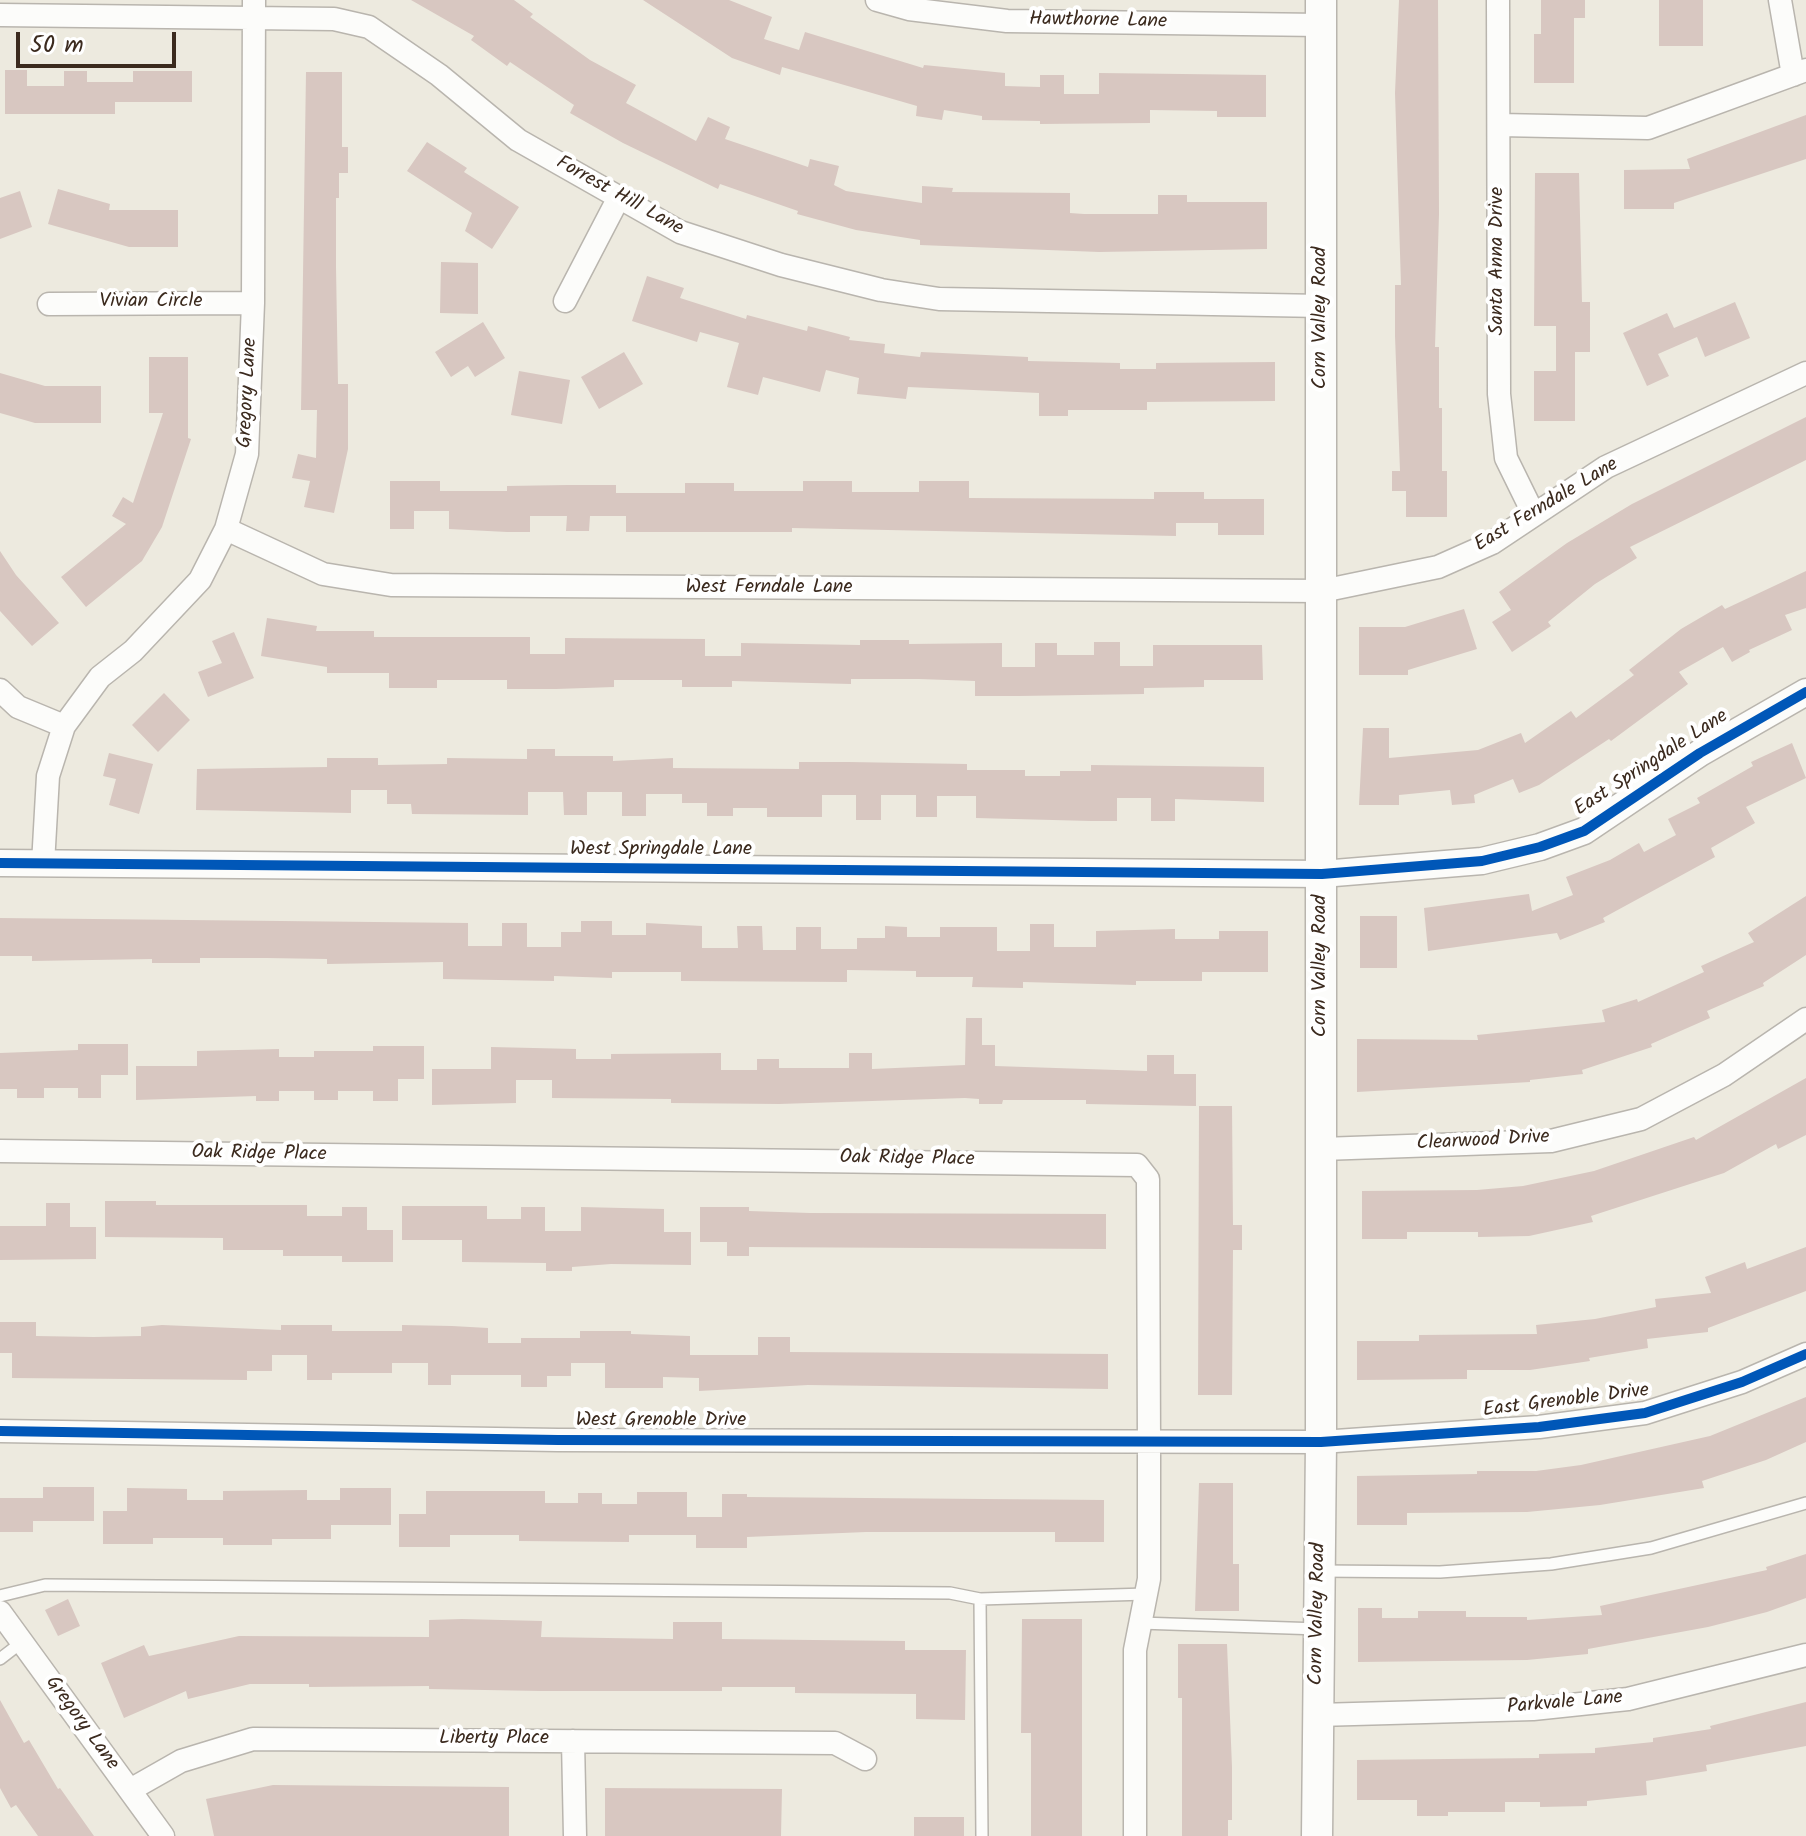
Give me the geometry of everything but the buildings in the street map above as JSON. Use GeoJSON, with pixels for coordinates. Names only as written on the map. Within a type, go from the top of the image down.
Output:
{"type":"FeatureCollection","features":[{"type":"Feature","properties":{"kind":"main road","name":"Corn Valley Road"},"geometry":{"type":"LineString","coordinates":[[1317,1836],[1322,1149],[1321,12]]}},
{"type":"Feature","properties":{"kind":"street","name":"Hawthorne Lane"},"geometry":{"type":"LineString","coordinates":[[877,0],[909,9],[1007,21],[1321,12]]}},
{"type":"Feature","properties":{"kind":"street","name":"Santa Anna Drive"},"geometry":{"type":"LineString","coordinates":[[1498,0],[1499,394],[1506,458],[1534,515]]}},
{"type":"Feature","properties":{"kind":"street"},"geometry":{"type":"LineString","coordinates":[[1500,125],[1648,128],[1799,73],[1780,0]]}},
{"type":"Feature","properties":{"kind":"street","name":"Forrest Hill Lane"},"geometry":{"type":"LineString","coordinates":[[0,15],[254,8],[369,27],[439,75],[518,140],[680,232],[781,265],[925,297],[1322,306]]}},
{"type":"Feature","properties":{"kind":"street","name":"Gregory Lane"},"geometry":{"type":"LineString","coordinates":[[43,864],[48,776],[64,726],[100,677],[133,651],[200,580],[226,529],[247,454],[253,303],[254,8]]}},
{"type":"Feature","properties":{"kind":"street"},"geometry":{"type":"LineString","coordinates":[[565,301],[618,199]]}},
{"type":"Feature","properties":{"kind":"street","name":"Vivian Circle"},"geometry":{"type":"LineString","coordinates":[[49,304],[253,303]]}},
{"type":"Feature","properties":{"kind":"street","name":"East Ferndale Lane"},"geometry":{"type":"LineString","coordinates":[[1322,591],[1438,567],[1492,543],[1606,467],[1806,373]]}},
{"type":"Feature","properties":{"kind":"street","name":"West Ferndale Lane"},"geometry":{"type":"LineString","coordinates":[[226,529],[323,574],[391,585],[1322,591]]}},
{"type":"Feature","properties":{"kind":"street"},"geometry":{"type":"LineString","coordinates":[[0,690],[18,707],[64,726]]}},
{"type":"Feature","properties":{"kind":"street","name":"East Springdale Lane"},"geometry":{"type":"LineString","coordinates":[[1322,874],[1482,861],[1540,847],[1584,831],[1700,753],[1806,692]]}},
{"type":"Feature","properties":{"kind":"street","name":"West Springdale Lane"},"geometry":{"type":"LineString","coordinates":[[0,863],[1322,874]]}},
{"type":"Feature","properties":{"kind":"street","name":"Clearwood Drive"},"geometry":{"type":"LineString","coordinates":[[1322,1149],[1551,1141],[1641,1119],[1724,1075],[1806,1019]]}},
{"type":"Feature","properties":{"kind":"street","name":"Oak Ridge Place"},"geometry":{"type":"LineString","coordinates":[[0,1151],[1137,1165],[1148,1179],[1149,1443],[1146,1594],[1135,1650],[1135,1836]]}},
{"type":"Feature","properties":{"kind":"street","name":"East Grenoble Drive"},"geometry":{"type":"LineString","coordinates":[[1321,1442],[1539,1427],[1645,1413],[1742,1382],[1806,1354]]}},
{"type":"Feature","properties":{"kind":"street","name":"West Grenoble Drive"},"geometry":{"type":"LineString","coordinates":[[0,1431],[558,1440],[1321,1442]]}},
{"type":"Feature","properties":{"kind":"street","name":"Gregory Lane"},"geometry":{"type":"LineString","coordinates":[[0,1612],[163,1836]]}},
{"type":"Feature","properties":{"kind":"street","name":"Parkvale Lane"},"geometry":{"type":"LineString","coordinates":[[1318,1715],[1533,1709],[1628,1699],[1806,1655]]}},
{"type":"Feature","properties":{"kind":"street","name":"Liberty Place"},"geometry":{"type":"LineString","coordinates":[[130,1790],[181,1761],[253,1739],[835,1743],[865,1759]]}},
{"type":"Feature","properties":{"kind":"street"},"geometry":{"type":"LineString","coordinates":[[573,1741],[575,1836]]}},
{"type":"Feature","properties":{"kind":"lane"},"geometry":{"type":"LineString","coordinates":[[1320,1571],[1440,1572],[1551,1564],[1651,1548],[1806,1503]]}},
{"type":"Feature","properties":{"kind":"lane"},"geometry":{"type":"LineString","coordinates":[[0,1596],[45,1585],[950,1593],[980,1599],[1146,1594]]}},
{"type":"Feature","properties":{"kind":"lane"},"geometry":{"type":"LineString","coordinates":[[980,1599],[982,1836]]}},
{"type":"Feature","properties":{"kind":"lane"},"geometry":{"type":"LineString","coordinates":[[1140,1623],[1319,1629]]}},
{"type":"Feature","properties":{"kind":"lane"},"geometry":{"type":"LineString","coordinates":[[0,1659],[22,1642]]}},
{"type":"Feature","properties":{"kind":"cycle path"},"geometry":{"type":"LineString","coordinates":[[0,863],[1322,874],[1482,861],[1540,847],[1584,831],[1700,753],[1806,692]]}},
{"type":"Feature","properties":{"kind":"cycle path"},"geometry":{"type":"LineString","coordinates":[[0,1431],[558,1440],[1321,1442],[1539,1427],[1645,1413],[1742,1382],[1806,1354]]}}]}
